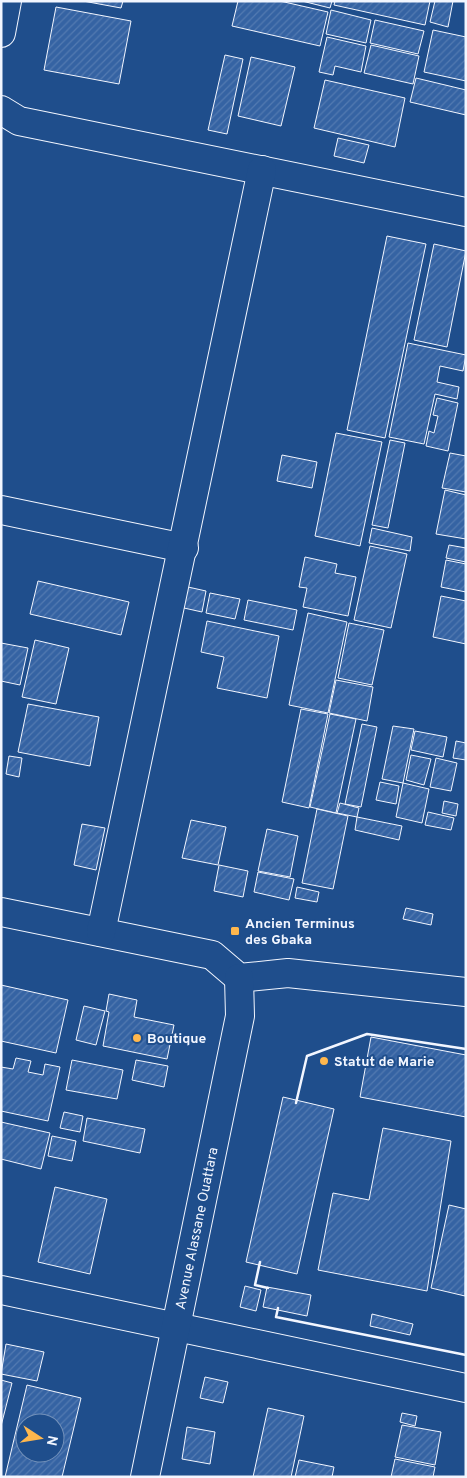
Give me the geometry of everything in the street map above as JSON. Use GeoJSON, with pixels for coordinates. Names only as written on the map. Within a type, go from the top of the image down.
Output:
{"type":"FeatureCollection","features":[{"type":"Feature","properties":{"kind":"street"},"geometry":{"type":"LineString","coordinates":[[1,33],[7,1]]}},
{"type":"Feature","properties":{"kind":"street"},"geometry":{"type":"LineString","coordinates":[[1,110],[19,120],[466,212]]}},
{"type":"Feature","properties":{"kind":"street"},"geometry":{"type":"LineString","coordinates":[[102,932],[262,170]]}},
{"type":"Feature","properties":{"kind":"street"},"geometry":{"type":"LineString","coordinates":[[1,510],[184,548]]}},
{"type":"Feature","properties":{"kind":"street"},"geometry":{"type":"LineString","coordinates":[[1,912],[212,955],[239,978],[288,973],[465,987]]}},
{"type":"Feature","properties":{"kind":"street","name":"Avenue Alassane Ouattara"},"geometry":{"type":"LineString","coordinates":[[145,1477],[240,1016],[239,978]]}},
{"type":"Feature","properties":{"kind":"street"},"geometry":{"type":"LineString","coordinates":[[1,1290],[466,1388]]}},
{"type":"Feature","properties":{"kind":"building"},"geometry":{"type":"Polygon","coordinates":[[[83,1],[123,1],[121,8],[83,1]]]}},
{"type":"Feature","properties":{"kind":"building"},"geometry":{"type":"Polygon","coordinates":[[[238,1],[280,1],[328,12],[320,46],[232,26],[238,1]]]}},
{"type":"Feature","properties":{"kind":"building"},"geometry":{"type":"Polygon","coordinates":[[[302,1],[332,1],[330,8],[302,1]]]}},
{"type":"Feature","properties":{"kind":"building"},"geometry":{"type":"Polygon","coordinates":[[[335,1],[430,1],[425,25],[334,5],[335,1]]]}},
{"type":"Feature","properties":{"kind":"building"},"geometry":{"type":"Polygon","coordinates":[[[435,1],[453,1],[448,27],[430,22],[435,1]]]}},
{"type":"Feature","properties":{"kind":"building"},"geometry":{"type":"Polygon","coordinates":[[[56,7],[131,21],[119,84],[44,70],[56,7]]]}},
{"type":"Feature","properties":{"kind":"building"},"geometry":{"type":"Polygon","coordinates":[[[331,10],[371,20],[366,43],[326,34],[331,10]]]}},
{"type":"Feature","properties":{"kind":"building"},"geometry":{"type":"Polygon","coordinates":[[[375,20],[424,31],[418,54],[370,43],[375,20]]]}},
{"type":"Feature","properties":{"kind":"building"},"geometry":{"type":"Polygon","coordinates":[[[433,30],[466,37],[466,81],[424,72],[433,30]]]}},
{"type":"Feature","properties":{"kind":"building"},"geometry":{"type":"Polygon","coordinates":[[[327,37],[366,46],[361,72],[335,66],[333,75],[319,72],[327,37]]]}},
{"type":"Feature","properties":{"kind":"building"},"geometry":{"type":"Polygon","coordinates":[[[371,45],[419,56],[413,84],[364,73],[371,45]]]}},
{"type":"Feature","properties":{"kind":"building"},"geometry":{"type":"Polygon","coordinates":[[[225,55],[243,59],[227,134],[208,130],[225,55]]]}},
{"type":"Feature","properties":{"kind":"building"},"geometry":{"type":"Polygon","coordinates":[[[251,57],[295,67],[281,126],[238,116],[251,57]]]}},
{"type":"Feature","properties":{"kind":"building"},"geometry":{"type":"Polygon","coordinates":[[[416,78],[466,90],[466,115],[410,102],[416,78]]]}},
{"type":"Feature","properties":{"kind":"building"},"geometry":{"type":"Polygon","coordinates":[[[325,80],[405,98],[395,147],[314,128],[325,80]]]}},
{"type":"Feature","properties":{"kind":"building"},"geometry":{"type":"Polygon","coordinates":[[[338,138],[369,145],[364,163],[334,156],[338,138]]]}},
{"type":"Feature","properties":{"kind":"building"},"geometry":{"type":"Polygon","coordinates":[[[387,236],[426,244],[385,438],[347,430],[387,236]]]}},
{"type":"Feature","properties":{"kind":"building"},"geometry":{"type":"Polygon","coordinates":[[[434,244],[466,251],[447,347],[414,340],[434,244]]]}},
{"type":"Feature","properties":{"kind":"building"},"geometry":{"type":"Polygon","coordinates":[[[408,343],[466,355],[463,371],[440,366],[437,382],[459,387],[457,399],[435,394],[424,444],[389,437],[408,343]]]}},
{"type":"Feature","properties":{"kind":"building"},"geometry":{"type":"Polygon","coordinates":[[[437,398],[458,403],[448,451],[426,446],[429,431],[434,433],[438,416],[433,415],[437,398]]]}},
{"type":"Feature","properties":{"kind":"building"},"geometry":{"type":"Polygon","coordinates":[[[336,433],[382,442],[360,546],[315,536],[336,433]]]}},
{"type":"Feature","properties":{"kind":"building"},"geometry":{"type":"Polygon","coordinates":[[[390,440],[405,443],[388,528],[372,525],[390,440]]]}},
{"type":"Feature","properties":{"kind":"building"},"geometry":{"type":"Polygon","coordinates":[[[450,453],[466,456],[466,492],[442,488],[450,453]]]}},
{"type":"Feature","properties":{"kind":"building"},"geometry":{"type":"Polygon","coordinates":[[[282,455],[317,462],[312,488],[277,481],[282,455]]]}},
{"type":"Feature","properties":{"kind":"building"},"geometry":{"type":"Polygon","coordinates":[[[445,490],[466,495],[466,539],[436,534],[445,490]]]}},
{"type":"Feature","properties":{"kind":"building"},"geometry":{"type":"Polygon","coordinates":[[[372,528],[412,537],[410,551],[369,543],[372,528]]]}},
{"type":"Feature","properties":{"kind":"building"},"geometry":{"type":"Polygon","coordinates":[[[449,545],[466,548],[466,562],[446,558],[449,545]]]}},
{"type":"Feature","properties":{"kind":"building"},"geometry":{"type":"Polygon","coordinates":[[[370,546],[407,554],[391,628],[354,620],[370,546]]]}},
{"type":"Feature","properties":{"kind":"building"},"geometry":{"type":"Polygon","coordinates":[[[305,557],[337,564],[335,573],[356,577],[348,616],[303,607],[307,588],[299,587],[305,557]]]}},
{"type":"Feature","properties":{"kind":"building"},"geometry":{"type":"Polygon","coordinates":[[[446,560],[466,564],[466,592],[441,587],[446,560]]]}},
{"type":"Feature","properties":{"kind":"building"},"geometry":{"type":"Polygon","coordinates":[[[38,581],[129,602],[121,635],[30,614],[38,581]]]}},
{"type":"Feature","properties":{"kind":"building"},"geometry":{"type":"Polygon","coordinates":[[[179,585],[206,591],[202,612],[175,606],[179,585]]]}},
{"type":"Feature","properties":{"kind":"building"},"geometry":{"type":"Polygon","coordinates":[[[210,593],[240,599],[235,619],[206,613],[210,593]]]}},
{"type":"Feature","properties":{"kind":"building"},"geometry":{"type":"Polygon","coordinates":[[[441,596],[466,601],[466,644],[433,637],[441,596]]]}},
{"type":"Feature","properties":{"kind":"building"},"geometry":{"type":"Polygon","coordinates":[[[248,600],[297,610],[293,630],[244,620],[248,600]]]}},
{"type":"Feature","properties":{"kind":"building"},"geometry":{"type":"Polygon","coordinates":[[[308,613],[347,622],[328,713],[289,705],[308,613]]]}},
{"type":"Feature","properties":{"kind":"building"},"geometry":{"type":"Polygon","coordinates":[[[207,621],[279,636],[267,698],[217,688],[224,657],[201,652],[207,621]]]}},
{"type":"Feature","properties":{"kind":"building"},"geometry":{"type":"Polygon","coordinates":[[[349,623],[384,630],[372,685],[338,678],[349,623]]]}},
{"type":"Feature","properties":{"kind":"building"},"geometry":{"type":"Polygon","coordinates":[[[35,640],[69,648],[56,704],[22,697],[35,640]]]}},
{"type":"Feature","properties":{"kind":"building"},"geometry":{"type":"Polygon","coordinates":[[[1,643],[28,648],[20,685],[1,681],[1,643]]]}},
{"type":"Feature","properties":{"kind":"building"},"geometry":{"type":"Polygon","coordinates":[[[336,680],[373,687],[367,721],[329,713],[336,680]]]}},
{"type":"Feature","properties":{"kind":"building"},"geometry":{"type":"Polygon","coordinates":[[[28,704],[99,717],[90,766],[18,752],[28,704]]]}},
{"type":"Feature","properties":{"kind":"building"},"geometry":{"type":"Polygon","coordinates":[[[301,709],[328,714],[309,808],[282,802],[301,709]]]}},
{"type":"Feature","properties":{"kind":"building"},"geometry":{"type":"Polygon","coordinates":[[[330,714],[356,719],[336,813],[310,807],[330,714]]]}},
{"type":"Feature","properties":{"kind":"building"},"geometry":{"type":"Polygon","coordinates":[[[362,724],[377,727],[361,807],[345,804],[362,724]]]}},
{"type":"Feature","properties":{"kind":"building"},"geometry":{"type":"Polygon","coordinates":[[[393,726],[414,729],[403,783],[382,779],[393,726]]]}},
{"type":"Feature","properties":{"kind":"building"},"geometry":{"type":"Polygon","coordinates":[[[415,731],[447,737],[443,757],[411,750],[415,731]]]}},
{"type":"Feature","properties":{"kind":"building"},"geometry":{"type":"Polygon","coordinates":[[[456,741],[466,743],[466,760],[453,758],[456,741]]]}},
{"type":"Feature","properties":{"kind":"building"},"geometry":{"type":"Polygon","coordinates":[[[411,755],[431,759],[424,785],[406,780],[411,755]]]}},
{"type":"Feature","properties":{"kind":"building"},"geometry":{"type":"Polygon","coordinates":[[[9,756],[22,758],[19,777],[6,774],[9,756]]]}},
{"type":"Feature","properties":{"kind":"building"},"geometry":{"type":"Polygon","coordinates":[[[436,758],[457,763],[451,791],[430,787],[436,758]]]}},
{"type":"Feature","properties":{"kind":"building"},"geometry":{"type":"Polygon","coordinates":[[[380,782],[399,786],[396,804],[376,800],[380,782]]]}},
{"type":"Feature","properties":{"kind":"building"},"geometry":{"type":"Polygon","coordinates":[[[403,783],[429,789],[422,823],[396,817],[403,783]]]}},
{"type":"Feature","properties":{"kind":"building"},"geometry":{"type":"Polygon","coordinates":[[[444,801],[458,804],[456,816],[442,813],[444,801]]]}},
{"type":"Feature","properties":{"kind":"building"},"geometry":{"type":"Polygon","coordinates":[[[340,803],[359,808],[357,817],[337,813],[340,803]]]}},
{"type":"Feature","properties":{"kind":"building"},"geometry":{"type":"Polygon","coordinates":[[[317,809],[348,816],[333,889],[302,883],[317,809]]]}},
{"type":"Feature","properties":{"kind":"building"},"geometry":{"type":"Polygon","coordinates":[[[428,812],[454,818],[451,830],[425,825],[428,812]]]}},
{"type":"Feature","properties":{"kind":"building"},"geometry":{"type":"Polygon","coordinates":[[[357,817],[402,826],[399,840],[355,830],[357,817]]]}},
{"type":"Feature","properties":{"kind":"building"},"geometry":{"type":"Polygon","coordinates":[[[191,820],[226,827],[218,865],[182,858],[191,820]]]}},
{"type":"Feature","properties":{"kind":"building"},"geometry":{"type":"Polygon","coordinates":[[[82,824],[105,828],[96,870],[74,865],[82,824]]]}},
{"type":"Feature","properties":{"kind":"building"},"geometry":{"type":"Polygon","coordinates":[[[267,829],[298,836],[290,877],[258,871],[267,829]]]}},
{"type":"Feature","properties":{"kind":"building"},"geometry":{"type":"Polygon","coordinates":[[[219,865],[248,871],[243,897],[214,891],[219,865]]]}},
{"type":"Feature","properties":{"kind":"building"},"geometry":{"type":"Polygon","coordinates":[[[258,872],[294,879],[289,900],[254,892],[258,872]]]}},
{"type":"Feature","properties":{"kind":"building"},"geometry":{"type":"Polygon","coordinates":[[[297,887],[319,892],[317,902],[295,898],[297,887]]]}},
{"type":"Feature","properties":{"kind":"building"},"geometry":{"type":"Polygon","coordinates":[[[406,908],[433,914],[431,925],[403,919],[406,908]]]}},
{"type":"Feature","properties":{"kind":"building"},"geometry":{"type":"Polygon","coordinates":[[[1,985],[68,1000],[56,1053],[1,1041],[1,985]]]}},
{"type":"Feature","properties":{"kind":"building"},"geometry":{"type":"Polygon","coordinates":[[[109,994],[137,1000],[134,1017],[174,1025],[167,1059],[103,1046],[109,1012],[106,1011],[109,994]]]}},
{"type":"Feature","properties":{"kind":"building"},"geometry":{"type":"Polygon","coordinates":[[[84,1006],[105,1011],[96,1045],[76,1040],[84,1006]]]}},
{"type":"Feature","properties":{"kind":"building"},"geometry":{"type":"Polygon","coordinates":[[[371,1037],[466,1055],[466,1117],[360,1097],[371,1037]]]}},
{"type":"Feature","properties":{"kind":"building"},"geometry":{"type":"Polygon","coordinates":[[[16,1058],[31,1061],[28,1072],[43,1075],[45,1064],[60,1067],[48,1121],[1,1111],[1,1067],[13,1069],[16,1058]]]}},
{"type":"Feature","properties":{"kind":"building"},"geometry":{"type":"Polygon","coordinates":[[[72,1060],[123,1070],[117,1099],[66,1090],[72,1060]]]}},
{"type":"Feature","properties":{"kind":"building"},"geometry":{"type":"Polygon","coordinates":[[[136,1060],[168,1066],[164,1087],[132,1080],[136,1060]]]}},
{"type":"Feature","properties":{"kind":"building"},"geometry":{"type":"Polygon","coordinates":[[[283,1097],[334,1109],[297,1274],[246,1262],[283,1097]]]}},
{"type":"Feature","properties":{"kind":"building"},"geometry":{"type":"Polygon","coordinates":[[[64,1112],[83,1116],[80,1132],[60,1128],[64,1112]]]}},
{"type":"Feature","properties":{"kind":"building"},"geometry":{"type":"Polygon","coordinates":[[[87,1118],[145,1129],[140,1153],[83,1141],[87,1118]]]}},
{"type":"Feature","properties":{"kind":"building"},"geometry":{"type":"Polygon","coordinates":[[[1,1122],[50,1133],[41,1169],[1,1159],[1,1122]]]}},
{"type":"Feature","properties":{"kind":"building"},"geometry":{"type":"Polygon","coordinates":[[[383,1128],[451,1141],[427,1291],[318,1270],[333,1193],[369,1200],[383,1128]]]}},
{"type":"Feature","properties":{"kind":"building"},"geometry":{"type":"Polygon","coordinates":[[[52,1136],[76,1141],[72,1161],[48,1156],[52,1136]]]}},
{"type":"Feature","properties":{"kind":"building"},"geometry":{"type":"Polygon","coordinates":[[[55,1187],[107,1199],[90,1274],[38,1262],[55,1187]]]}},
{"type":"Feature","properties":{"kind":"building"},"geometry":{"type":"Polygon","coordinates":[[[449,1205],[466,1209],[465,1296],[431,1288],[449,1205]]]}},
{"type":"Feature","properties":{"kind":"building"},"geometry":{"type":"Polygon","coordinates":[[[245,1286],[261,1290],[256,1311],[240,1307],[245,1286]]]}},
{"type":"Feature","properties":{"kind":"building"},"geometry":{"type":"Polygon","coordinates":[[[267,1287],[311,1295],[307,1316],[263,1307],[267,1287]]]}},
{"type":"Feature","properties":{"kind":"building"},"geometry":{"type":"Polygon","coordinates":[[[372,1314],[413,1324],[410,1335],[370,1326],[372,1314]]]}},
{"type":"Feature","properties":{"kind":"building"},"geometry":{"type":"Polygon","coordinates":[[[6,1344],[44,1352],[37,1381],[1,1374],[6,1344]]]}},
{"type":"Feature","properties":{"kind":"building"},"geometry":{"type":"Polygon","coordinates":[[[205,1377],[228,1382],[223,1403],[200,1398],[205,1377]]]}},
{"type":"Feature","properties":{"kind":"building"},"geometry":{"type":"Polygon","coordinates":[[[1,1380],[12,1383],[1,1426],[1,1380]]]}},
{"type":"Feature","properties":{"kind":"building"},"geometry":{"type":"Polygon","coordinates":[[[27,1385],[81,1398],[62,1477],[5,1477],[15,1435],[15,1463],[65,1463],[65,1413],[20,1413],[27,1385]]]}},
{"type":"Feature","properties":{"kind":"building"},"geometry":{"type":"Polygon","coordinates":[[[268,1408],[304,1416],[291,1477],[253,1477],[268,1408]]]}},
{"type":"Feature","properties":{"kind":"building"},"geometry":{"type":"Polygon","coordinates":[[[402,1413],[417,1416],[415,1426],[400,1422],[402,1413]]]}},
{"type":"Feature","properties":{"kind":"building"},"geometry":{"type":"Polygon","coordinates":[[[402,1425],[441,1432],[435,1465],[395,1457],[402,1425]]]}},
{"type":"Feature","properties":{"kind":"building"},"geometry":{"type":"Polygon","coordinates":[[[187,1427],[215,1432],[210,1464],[182,1459],[187,1427]]]}},
{"type":"Feature","properties":{"kind":"building"},"geometry":{"type":"Polygon","coordinates":[[[395,1459],[435,1467],[433,1477],[391,1477],[395,1459]]]}},
{"type":"Feature","properties":{"kind":"building"},"geometry":{"type":"Polygon","coordinates":[[[299,1460],[334,1467],[332,1477],[295,1477],[299,1460]]]}},
{"type":"Feature","properties":{"kind":"wall"},"geometry":{"type":"LineString","coordinates":[[296,1103],[307,1056],[367,1034],[466,1049]]}},
{"type":"Feature","properties":{"kind":"wall"},"geometry":{"type":"LineString","coordinates":[[260,1262],[255,1285],[268,1288]]}},
{"type":"Feature","properties":{"kind":"wall"},"geometry":{"type":"LineString","coordinates":[[278,1308],[276,1317],[466,1355]]}},
{"type":"Feature","properties":{"kind":"place","name":"Ancien Terminus des Gbaka"},"geometry":{"type":"Point","coordinates":[235,931]}},
{"type":"Feature","properties":{"kind":"place","name":"Boutique"},"geometry":{"type":"Point","coordinates":[137,1038]}},
{"type":"Feature","properties":{"kind":"place","name":"Statut de Marie"},"geometry":{"type":"Point","coordinates":[324,1061]}}]}
